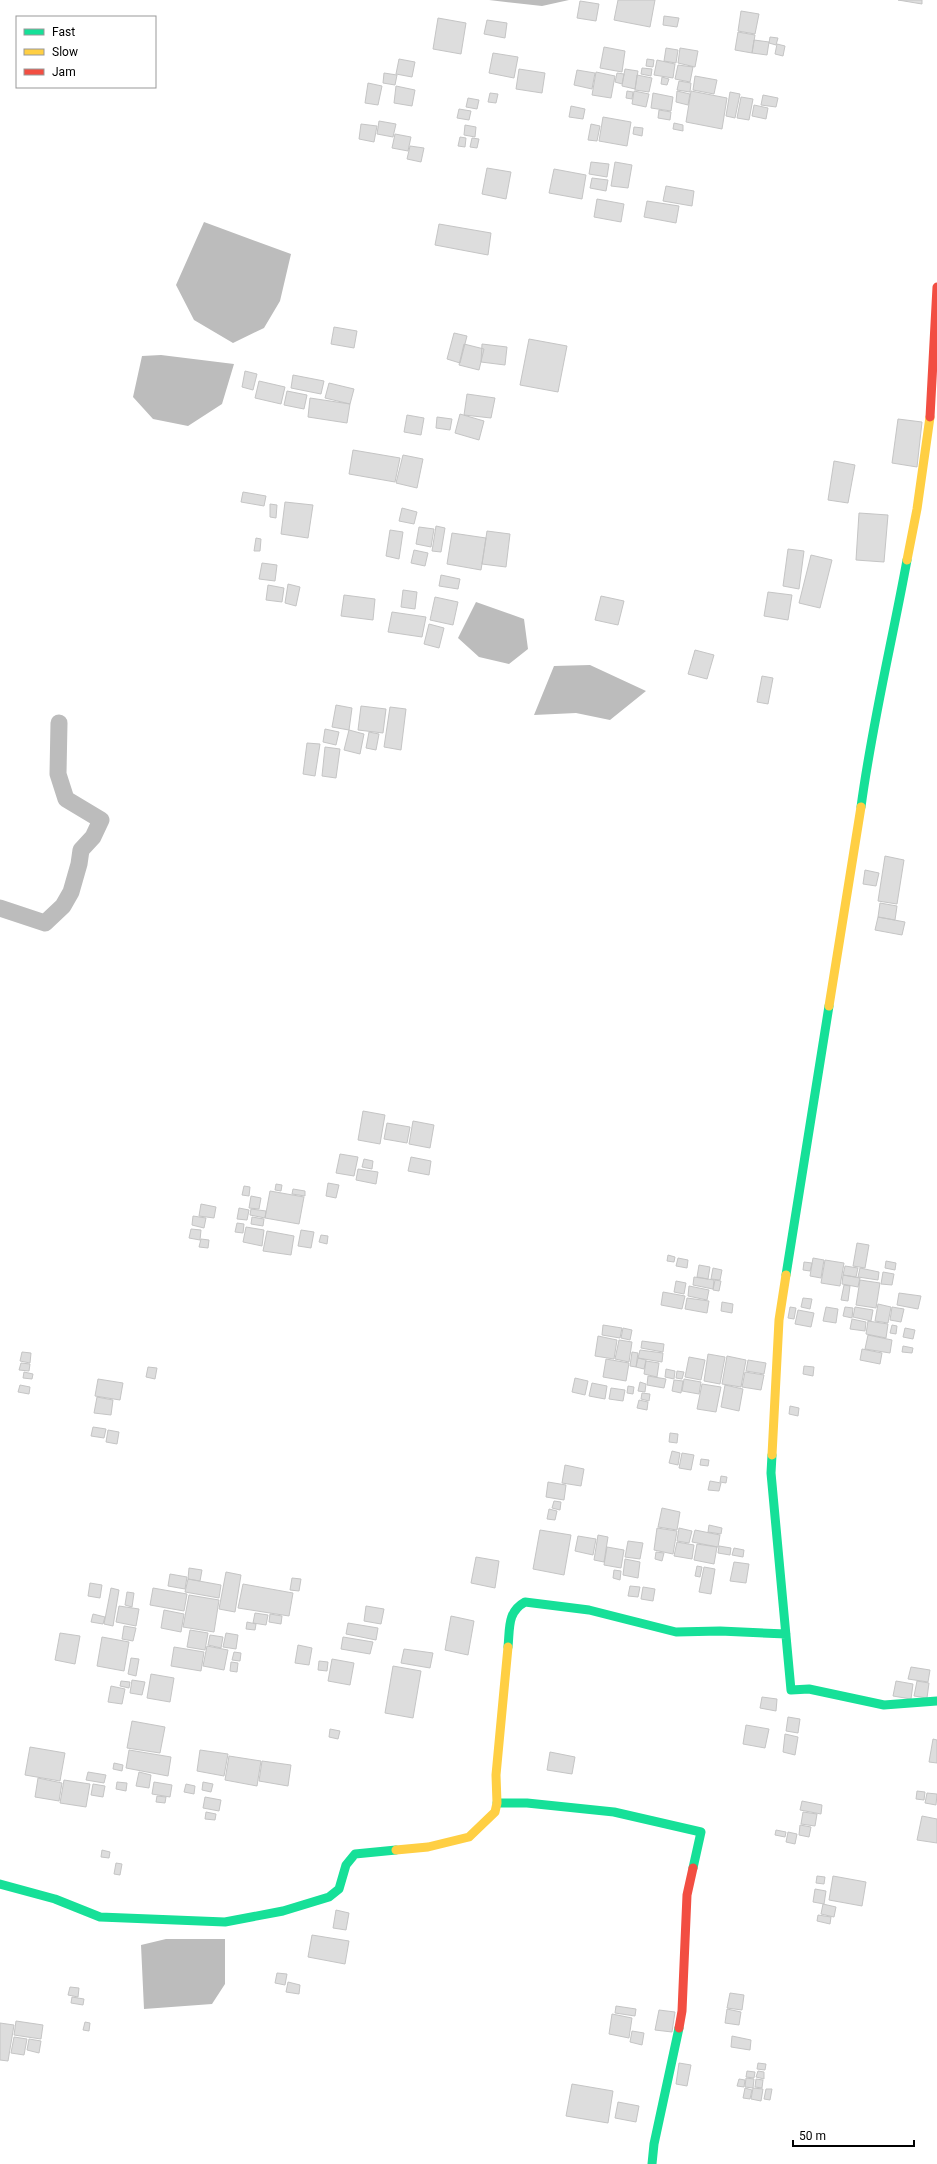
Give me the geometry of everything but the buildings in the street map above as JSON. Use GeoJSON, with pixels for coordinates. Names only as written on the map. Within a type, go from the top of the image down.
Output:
{"type":"FeatureCollection","features":[{"type":"Feature","properties":{"kind":"street"},"geometry":{"type":"LineString","coordinates":[[937,287],[930,415],[917,509],[890,654],[870,740],[854,853],[824,1035],[813,1117],[779,1320],[771,1473],[791,1690],[809,1690],[884,1705],[937,1701]]}},
{"type":"Feature","properties":{"kind":"street"},"geometry":{"type":"LineString","coordinates":[[0,1884],[55,1899],[100,1917],[225,1922],[283,1911],[329,1897],[339,1889],[346,1865],[355,1854],[428,1847],[469,1837],[495,1812],[497,1803],[496,1775],[511,1617],[516,1607],[525,1602],[589,1610],[676,1632],[720,1631],[786,1634]]}},
{"type":"Feature","properties":{"kind":"street"},"geometry":{"type":"LineString","coordinates":[[497,1803],[527,1803],[614,1812],[701,1832],[687,1895],[682,2011],[654,2144],[652,2164]]}},
{"type":"Feature","properties":{"kind":"shaded area"},"geometry":{"type":"Polygon","coordinates":[[[489,0],[569,0],[542,6],[489,0]]]}},
{"type":"Feature","properties":{"kind":"shaded area"},"geometry":{"type":"Polygon","coordinates":[[[204,222],[291,254],[280,301],[264,328],[233,343],[194,320],[176,285],[204,222]]]}},
{"type":"Feature","properties":{"kind":"shaded area"},"geometry":{"type":"Polygon","coordinates":[[[161,355],[234,364],[222,404],[188,426],[153,419],[133,397],[142,356],[161,355]]]}},
{"type":"Feature","properties":{"kind":"shaded area"},"geometry":{"type":"Polygon","coordinates":[[[476,602],[524,619],[528,649],[509,664],[479,657],[458,638],[476,602]]]}},
{"type":"Feature","properties":{"kind":"shaded area"},"geometry":{"type":"Polygon","coordinates":[[[590,665],[646,691],[610,720],[576,713],[534,715],[554,666],[590,665]]]}},
{"type":"Feature","properties":{"kind":"shaded area"},"geometry":{"type":"Polygon","coordinates":[[[166,1939],[225,1939],[225,1984],[212,2004],[144,2009],[141,1945],[166,1939]]]}},
{"type":"Feature","properties":{"kind":"waterway"},"geometry":{"type":"LineString","coordinates":[[0,908],[45,923],[63,906],[71,892],[79,864],[81,850],[93,837],[101,820],[66,799],[58,774],[59,723]]}},
{"type":"Feature","properties":{"kind":"traffic: fast"},"geometry":{"type":"LineString","coordinates":[[861,807],[876,714],[907,560]]}},
{"type":"Feature","properties":{"kind":"traffic: fast"},"geometry":{"type":"LineString","coordinates":[[786,1275],[829,1006]]}},
{"type":"Feature","properties":{"kind":"traffic: fast"},"geometry":{"type":"LineString","coordinates":[[772,1455],[771,1473],[791,1690],[809,1689],[884,1705],[937,1701]]}},
{"type":"Feature","properties":{"kind":"traffic: fast"},"geometry":{"type":"LineString","coordinates":[[508,1647],[510,1621],[515,1611],[525,1602],[589,1610],[676,1632],[720,1631],[786,1634]]}},
{"type":"Feature","properties":{"kind":"traffic: fast"},"geometry":{"type":"LineString","coordinates":[[497,1803],[527,1803],[614,1812],[701,1832],[693,1868]]}},
{"type":"Feature","properties":{"kind":"traffic: fast"},"geometry":{"type":"LineString","coordinates":[[0,1884],[55,1899],[100,1917],[225,1922],[283,1911],[329,1897],[339,1889],[346,1865],[355,1854],[396,1850]]}},
{"type":"Feature","properties":{"kind":"traffic: fast"},"geometry":{"type":"LineString","coordinates":[[652,2164],[654,2144],[679,2028]]}},
{"type":"Feature","properties":{"kind":"traffic: slow"},"geometry":{"type":"LineString","coordinates":[[907,560],[917,509],[930,417]]}},
{"type":"Feature","properties":{"kind":"traffic: slow"},"geometry":{"type":"LineString","coordinates":[[829,1006],[861,807]]}},
{"type":"Feature","properties":{"kind":"traffic: slow"},"geometry":{"type":"LineString","coordinates":[[772,1455],[779,1320],[786,1275]]}},
{"type":"Feature","properties":{"kind":"traffic: slow"},"geometry":{"type":"LineString","coordinates":[[396,1850],[428,1847],[469,1837],[495,1812],[497,1803],[496,1775],[508,1647]]}},
{"type":"Feature","properties":{"kind":"traffic: jam"},"geometry":{"type":"LineString","coordinates":[[930,417],[937,287]]}},
{"type":"Feature","properties":{"kind":"traffic: jam"},"geometry":{"type":"LineString","coordinates":[[679,2028],[682,2011],[687,1895],[693,1868]]}}]}
